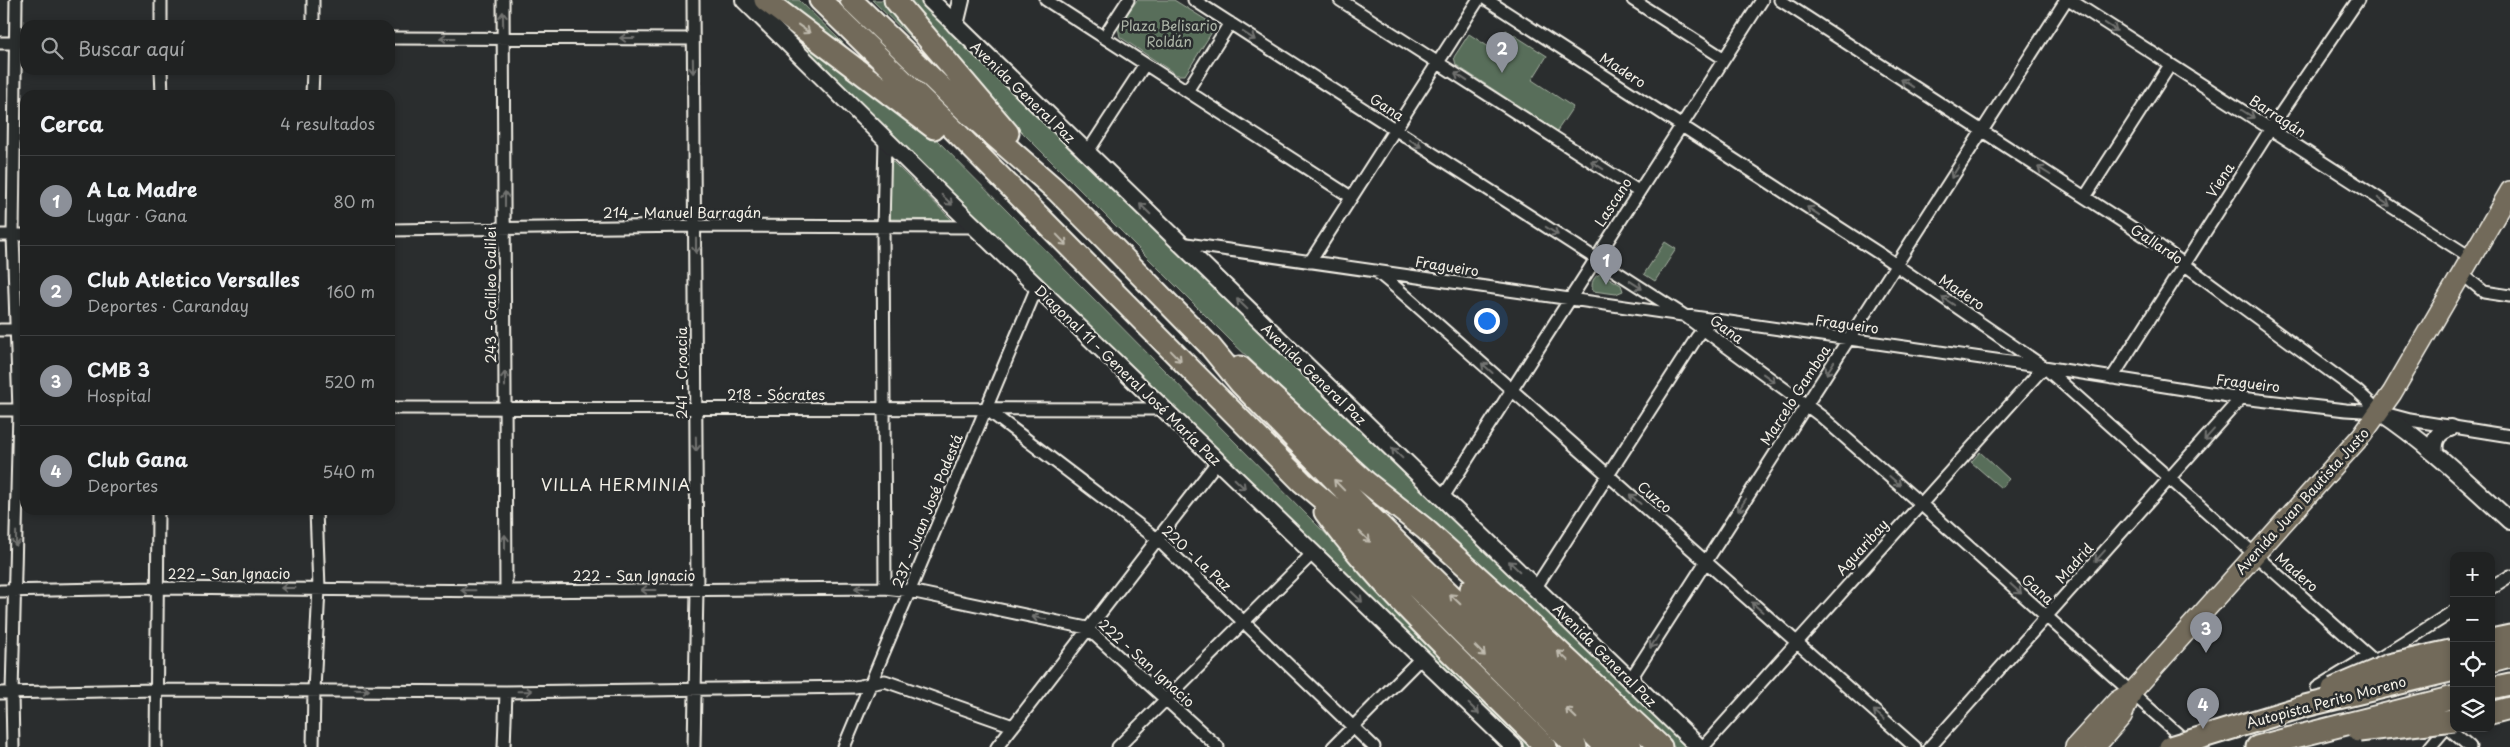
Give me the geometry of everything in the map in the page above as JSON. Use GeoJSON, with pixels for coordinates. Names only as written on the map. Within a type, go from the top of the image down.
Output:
{"type":"FeatureCollection","features":[{"type":"Feature","properties":{"kind":"highway"},"geometry":{"type":"LineString","coordinates":[[765,0],[920,116],[1028,205]]}},
{"type":"Feature","properties":{"kind":"highway"},"geometry":{"type":"LineString","coordinates":[[820,0],[1028,205],[1302,482],[1360,531],[1576,747]]}},
{"type":"Feature","properties":{"kind":"highway"},"geometry":{"type":"LineString","coordinates":[[851,0],[966,111],[1056,190],[1209,345],[1240,384],[1364,510],[1606,747]]}},
{"type":"Feature","properties":{"kind":"highway"},"geometry":{"type":"LineString","coordinates":[[895,0],[1056,190]]}},
{"type":"Feature","properties":{"kind":"highway"},"geometry":{"type":"LineString","coordinates":[[1209,345],[1250,374],[1366,482],[1424,529],[1661,747]]}},
{"type":"Feature","properties":{"kind":"highway"},"geometry":{"type":"LineString","coordinates":[[1302,482],[1348,543],[1546,747]]}},
{"type":"Feature","properties":{"kind":"highway"},"geometry":{"type":"LineString","coordinates":[[1366,482],[1399,520],[1631,747]]}},
{"type":"Feature","properties":{"kind":"highway"},"geometry":{"type":"LineString","coordinates":[[2495,639],[2510,636]]}},
{"type":"Feature","properties":{"kind":"highway"},"geometry":{"type":"LineString","coordinates":[[2305,706],[2330,690],[2378,669],[2450,651]]}},
{"type":"Feature","properties":{"kind":"highway"},"geometry":{"type":"LineString","coordinates":[[2495,659],[2510,656]]}},
{"type":"Feature","properties":{"kind":"highway","name":"Autopista Perito Moreno"},"geometry":{"type":"LineString","coordinates":[[2170,747],[2305,706],[2450,671]]}},
{"type":"Feature","properties":{"kind":"highway"},"geometry":{"type":"LineString","coordinates":[[2495,687],[2510,684]]}},
{"type":"Feature","properties":{"kind":"highway","name":"Autopista Perito Moreno"},"geometry":{"type":"LineString","coordinates":[[2257,747],[2450,698]]}},
{"type":"Feature","properties":{"kind":"highway"},"geometry":{"type":"LineString","coordinates":[[2495,712],[2510,708]]}},
{"type":"Feature","properties":{"kind":"highway"},"geometry":{"type":"LineString","coordinates":[[2287,739],[2450,724]]}},
{"type":"Feature","properties":{"kind":"main road","name":"Avenida Juan Bautista Justo"},"geometry":{"type":"LineString","coordinates":[[2075,747],[2117,702],[2132,692],[2349,452],[2380,412],[2510,191]]}},
{"type":"Feature","properties":{"kind":"main road","name":"Avenida Juan Bautista Justo"},"geometry":{"type":"LineString","coordinates":[[2095,747],[2122,716],[2132,692]]}},
{"type":"Feature","properties":{"kind":"street"},"geometry":{"type":"LineString","coordinates":[[0,330],[20,330],[13,235],[20,42],[16,0]]}},
{"type":"Feature","properties":{"kind":"street"},"geometry":{"type":"LineString","coordinates":[[161,0],[161,20]]}},
{"type":"Feature","properties":{"kind":"street"},"geometry":{"type":"LineString","coordinates":[[313,0],[313,20]]}},
{"type":"Feature","properties":{"kind":"street","name":"243 - Galileo Galilei"},"geometry":{"type":"LineString","coordinates":[[503,0],[506,590]]}},
{"type":"Feature","properties":{"kind":"street","name":"241 - Croacia"},"geometry":{"type":"LineString","coordinates":[[693,0],[697,590],[694,747]]}},
{"type":"Feature","properties":{"kind":"street","name":"Diagonal 11 - General José María Paz"},"geometry":{"type":"LineString","coordinates":[[744,0],[1162,409],[1514,747]]}},
{"type":"Feature","properties":{"kind":"street","name":"Avenida General Paz"},"geometry":{"type":"LineString","coordinates":[[930,0],[1701,747]]}},
{"type":"Feature","properties":{"kind":"street"},"geometry":{"type":"LineString","coordinates":[[955,25],[961,0]]}},
{"type":"Feature","properties":{"kind":"street"},"geometry":{"type":"LineString","coordinates":[[1046,0],[1351,197]]}},
{"type":"Feature","properties":{"kind":"street"},"geometry":{"type":"LineString","coordinates":[[1104,37],[1128,0]]}},
{"type":"Feature","properties":{"kind":"street","name":"Gana"},"geometry":{"type":"LineString","coordinates":[[1194,0],[1685,316],[1806,406],[1921,504],[2193,747]]}},
{"type":"Feature","properties":{"kind":"street"},"geometry":{"type":"LineString","coordinates":[[1340,0],[1638,191]]}},
{"type":"Feature","properties":{"kind":"street"},"geometry":{"type":"LineString","coordinates":[[1310,262],[1478,0]]}},
{"type":"Feature","properties":{"kind":"street","name":"Madero"},"geometry":{"type":"LineString","coordinates":[[1488,0],[1681,124],[1896,266],[2044,367],[2374,660]]}},
{"type":"Feature","properties":{"kind":"street"},"geometry":{"type":"LineString","coordinates":[[1633,0],[1723,58]]}},
{"type":"Feature","properties":{"kind":"street","name":"Lascano"},"geometry":{"type":"LineString","coordinates":[[1443,497],[1762,0]]}},
{"type":"Feature","properties":{"kind":"street","name":"Gallardo"},"geometry":{"type":"LineString","coordinates":[[1780,0],[2184,263],[2357,391],[2380,412],[2406,428],[2510,521]]}},
{"type":"Feature","properties":{"kind":"street","name":"Marcelo Gamboa"},"geometry":{"type":"LineString","coordinates":[[1630,680],[1896,266],[1980,131],[2066,0]]}},
{"type":"Feature","properties":{"kind":"street","name":"Barragán"},"geometry":{"type":"LineString","coordinates":[[2070,0],[2271,128],[2466,265],[2484,292],[2510,296]]}},
{"type":"Feature","properties":{"kind":"street","name":"Viena"},"geometry":{"type":"LineString","coordinates":[[2112,378],[2271,128],[2358,0]]}},
{"type":"Feature","properties":{"kind":"street"},"geometry":{"type":"LineString","coordinates":[[1187,91],[1230,24]]}},
{"type":"Feature","properties":{"kind":"street"},"geometry":{"type":"LineString","coordinates":[[395,38],[693,39]]}},
{"type":"Feature","properties":{"kind":"street"},"geometry":{"type":"LineString","coordinates":[[0,43],[20,42]]}},
{"type":"Feature","properties":{"kind":"street"},"geometry":{"type":"LineString","coordinates":[[1087,154],[1146,64]]}},
{"type":"Feature","properties":{"kind":"street"},"geometry":{"type":"LineString","coordinates":[[2085,197],[2170,65]]}},
{"type":"Feature","properties":{"kind":"street"},"geometry":{"type":"LineString","coordinates":[[161,75],[162,90]]}},
{"type":"Feature","properties":{"kind":"street"},"geometry":{"type":"LineString","coordinates":[[312,75],[312,90]]}},
{"type":"Feature","properties":{"kind":"street"},"geometry":{"type":"LineString","coordinates":[[885,139],[883,227],[885,588]]}},
{"type":"Feature","properties":{"kind":"street","name":"214 - Manuel Barragán"},"geometry":{"type":"LineString","coordinates":[[395,230],[696,226],[975,227]]}},
{"type":"Feature","properties":{"kind":"street"},"geometry":{"type":"LineString","coordinates":[[0,235],[20,235]]}},
{"type":"Feature","properties":{"kind":"street","name":"Fragueiro"},"geometry":{"type":"LineString","coordinates":[[1180,243],[2044,367],[2240,398],[2380,412],[2450,428],[2510,436]]}},
{"type":"Feature","properties":{"kind":"street","name":"Cuzco"},"geometry":{"type":"LineString","coordinates":[[1374,270],[1399,290],[1915,747]]}},
{"type":"Feature","properties":{"kind":"street","name":"237 - Juan José Podestá"},"geometry":{"type":"LineString","coordinates":[[844,747],[1037,287]]}},
{"type":"Feature","properties":{"kind":"street"},"geometry":{"type":"LineString","coordinates":[[1536,587],[1703,330],[1712,320]]}},
{"type":"Feature","properties":{"kind":"street","name":"Aguaribay"},"geometry":{"type":"LineString","coordinates":[[1701,747],[2044,367]]}},
{"type":"Feature","properties":{"kind":"street","name":"Madrid"},"geometry":{"type":"LineString","coordinates":[[1930,747],[2240,398]]}},
{"type":"Feature","properties":{"kind":"street","name":"218 - Sócrates"},"geometry":{"type":"LineString","coordinates":[[395,408],[1162,409]]}},
{"type":"Feature","properties":{"kind":"street","name":"220 - La Paz"},"geometry":{"type":"LineString","coordinates":[[985,408],[1157,539],[1374,747]]}},
{"type":"Feature","properties":{"kind":"street"},"geometry":{"type":"LineString","coordinates":[[0,410],[20,410]]}},
{"type":"Feature","properties":{"kind":"street"},"geometry":{"type":"LineString","coordinates":[[2435,453],[2434,444],[2437,436],[2450,428]]}},
{"type":"Feature","properties":{"kind":"street"},"geometry":{"type":"LineString","coordinates":[[13,747],[6,693],[15,591],[20,462]]}},
{"type":"Feature","properties":{"kind":"street"},"geometry":{"type":"LineString","coordinates":[[998,747],[1087,628],[1217,462]]}},
{"type":"Feature","properties":{"kind":"street"},"geometry":{"type":"LineString","coordinates":[[156,747],[158,515]]}},
{"type":"Feature","properties":{"kind":"street"},"geometry":{"type":"LineString","coordinates":[[314,747],[314,690],[319,588],[316,515]]}},
{"type":"Feature","properties":{"kind":"street"},"geometry":{"type":"LineString","coordinates":[[1118,747],[1312,554]]}},
{"type":"Feature","properties":{"kind":"street"},"geometry":{"type":"LineString","coordinates":[[2495,585],[2510,576]]}},
{"type":"Feature","properties":{"kind":"street","name":"222 - San Ignacio"},"geometry":{"type":"LineString","coordinates":[[0,591],[157,588],[506,590],[885,588],[910,591],[1087,628],[1218,747]]}},
{"type":"Feature","properties":{"kind":"street"},"geometry":{"type":"LineString","coordinates":[[2317,688],[2374,660],[2450,613]]}},
{"type":"Feature","properties":{"kind":"street"},"geometry":{"type":"LineString","coordinates":[[1333,747],[1421,658]]}},
{"type":"Feature","properties":{"kind":"street"},"geometry":{"type":"LineString","coordinates":[[6,693],[157,690],[506,692],[854,687],[885,682],[1013,726]]}},
{"type":"Feature","properties":{"kind":"street"},"geometry":{"type":"LineString","coordinates":[[504,747],[506,692]]}},
{"type":"Feature","properties":{"kind":"street"},"geometry":{"type":"LineString","coordinates":[[2430,747],[2450,725]]}},
{"type":"Feature","properties":{"kind":"street"},"geometry":{"type":"LineString","coordinates":[[2458,732],[2470,747]]}},
{"type":"Feature","properties":{"kind":"green space"},"geometry":{"type":"Polygon","coordinates":[[[757,0],[934,137],[1536,747],[1517,747],[863,111],[757,0]]]}},
{"type":"Feature","properties":{"kind":"green space"},"geometry":{"type":"Polygon","coordinates":[[[769,0],[799,0],[882,81],[769,0]]]}},
{"type":"Feature","properties":{"kind":"green space"},"geometry":{"type":"Polygon","coordinates":[[[872,0],[887,0],[921,42],[918,45],[872,0]]]}},
{"type":"Feature","properties":{"kind":"green space"},"geometry":{"type":"Polygon","coordinates":[[[906,0],[921,0],[1690,747],[1638,747],[1408,507],[1234,344],[992,102],[906,0]]]}},
{"type":"Feature","properties":{"kind":"green space","name":"Plaza Belisario Roldán"},"geometry":{"type":"Polygon","coordinates":[[[1137,0],[1174,0],[1211,23],[1212,32],[1185,75],[1177,75],[1120,37],[1118,28],[1137,0]]]}},
{"type":"Feature","properties":{"kind":"green space"},"geometry":{"type":"Polygon","coordinates":[[[1506,30],[1547,56],[1532,80],[1573,107],[1557,131],[1456,65],[1454,57],[1469,34],[1492,49],[1506,30]]]}},
{"type":"Feature","properties":{"kind":"green space"},"geometry":{"type":"Polygon","coordinates":[[[889,158],[952,220],[890,219],[889,158]]]}},
{"type":"Feature","properties":{"kind":"green space"},"geometry":{"type":"Polygon","coordinates":[[[1665,242],[1676,249],[1655,281],[1644,274],[1665,242]]]}},
{"type":"Feature","properties":{"kind":"green space"},"geometry":{"type":"Polygon","coordinates":[[[1599,274],[1621,285],[1623,291],[1616,294],[1593,291],[1593,280],[1599,274]]]}},
{"type":"Feature","properties":{"kind":"green space"},"geometry":{"type":"Polygon","coordinates":[[[1980,452],[2009,479],[2001,488],[1971,462],[1980,452]]]}},
{"type":"Feature","properties":{"kind":"tunnel"},"geometry":{"type":"LineString","coordinates":[[2397,681],[2424,706]]}},
{"type":"Feature","properties":{"kind":"place","name":"Club Atletico Versalles"},"geometry":{"type":"Point","coordinates":[1502,73]}},
{"type":"Feature","properties":{"kind":"place","name":"A La Madre"},"geometry":{"type":"Point","coordinates":[1606,285]}},
{"type":"Feature","properties":{"kind":"place","name":"CMB 3"},"geometry":{"type":"Point","coordinates":[2206,653]}},
{"type":"Feature","properties":{"kind":"place","name":"Club Gana"},"geometry":{"type":"Point","coordinates":[2203,729]}},
{"type":"Feature","properties":{"kind":"district","name":"VILLA HERMINIA"},"geometry":{"type":"Point","coordinates":[616,484]}}]}
